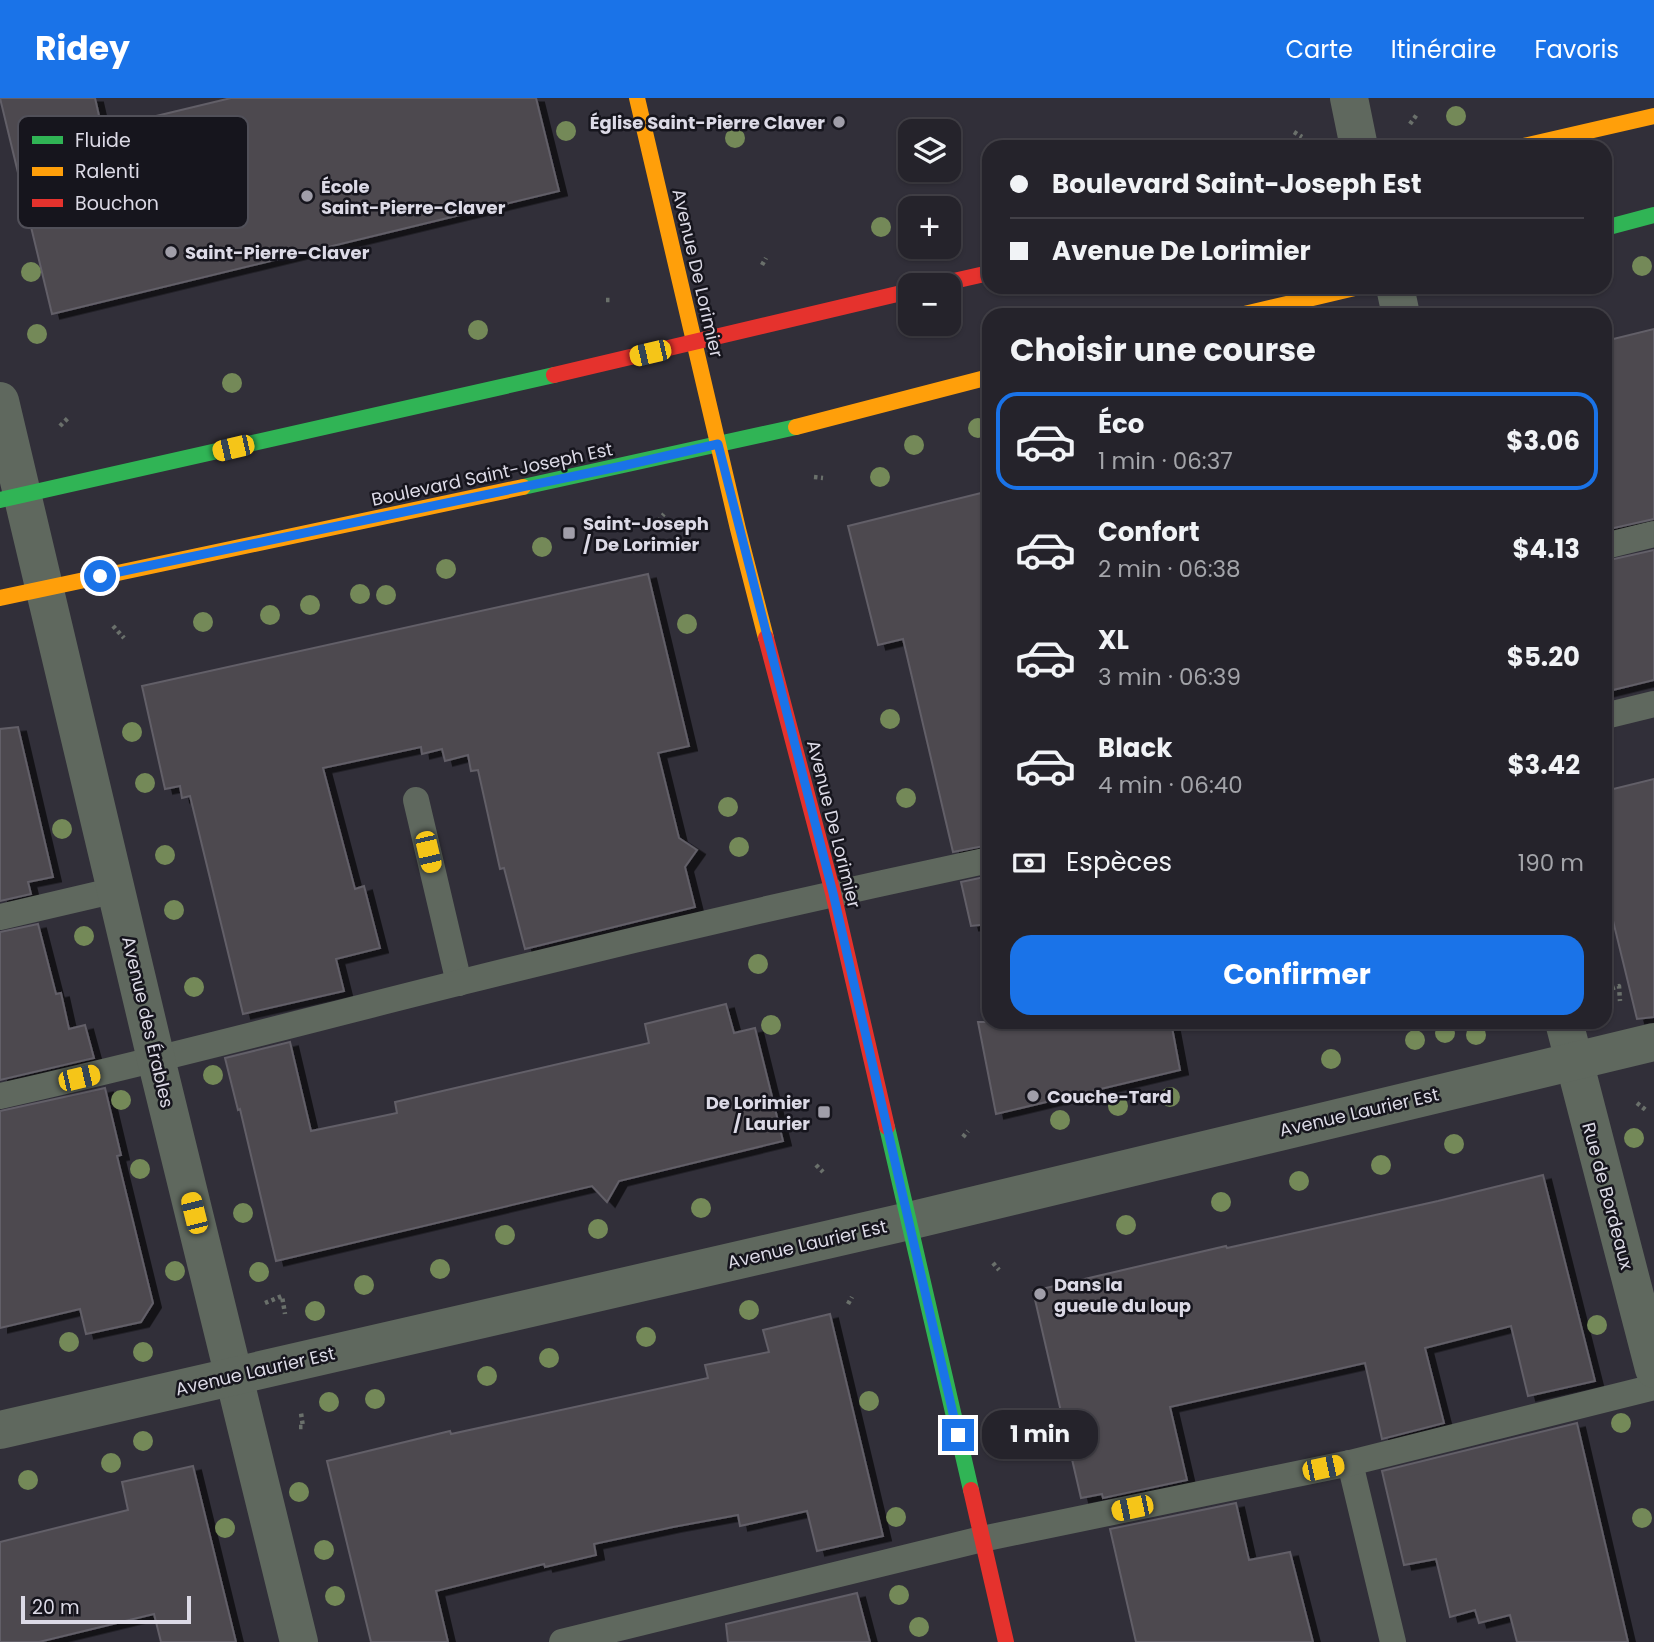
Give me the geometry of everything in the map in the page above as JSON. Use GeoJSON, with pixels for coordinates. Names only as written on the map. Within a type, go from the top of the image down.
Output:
{"type":"FeatureCollection","features":[{"type":"Feature","properties":{"kind":"main road","name":"Avenue De Lorimier"},"geometry":{"type":"LineString","coordinates":[[637,98],[718,444],[833,893],[1006,1642]]}},
{"type":"Feature","properties":{"kind":"main road"},"geometry":{"type":"LineString","coordinates":[[1549,140],[1654,116]]}},
{"type":"Feature","properties":{"kind":"main road"},"geometry":{"type":"LineString","coordinates":[[1612,226],[1654,215]]}},
{"type":"Feature","properties":{"kind":"main road"},"geometry":{"type":"LineString","coordinates":[[961,279],[982,275]]}},
{"type":"Feature","properties":{"kind":"main road"},"geometry":{"type":"LineString","coordinates":[[11,498],[696,343],[898,294]]}},
{"type":"Feature","properties":{"kind":"main road"},"geometry":{"type":"LineString","coordinates":[[1270,308],[1329,294]]}},
{"type":"Feature","properties":{"kind":"main road","name":"Boulevard Saint-Joseph Est"},"geometry":{"type":"LineString","coordinates":[[0,598],[802,426],[982,379]]}},
{"type":"Feature","properties":{"kind":"street"},"geometry":{"type":"LineString","coordinates":[[1349,98],[1358,140]]}},
{"type":"Feature","properties":{"kind":"street","name":"Avenue des Érables"},"geometry":{"type":"LineString","coordinates":[[0,401],[11,498],[44,588],[299,1642]]}},
{"type":"Feature","properties":{"kind":"street","name":"Rue de Bordeaux"},"geometry":{"type":"LineString","coordinates":[[1566,1029],[1654,1369]]}},
{"type":"Feature","properties":{"kind":"street","name":"Avenue Laurier Est"},"geometry":{"type":"LineString","coordinates":[[0,1430],[909,1221],[1654,1042]]}},
{"type":"Feature","properties":{"kind":"lane"},"geometry":{"type":"LineString","coordinates":[[1612,544],[1654,534]]}},
{"type":"Feature","properties":{"kind":"lane"},"geometry":{"type":"LineString","coordinates":[[1612,714],[1654,704]]}},
{"type":"Feature","properties":{"kind":"lane"},"geometry":{"type":"LineString","coordinates":[[416,800],[459,983]]}},
{"type":"Feature","properties":{"kind":"lane"},"geometry":{"type":"LineString","coordinates":[[0,1096],[833,893],[982,861]]}},
{"type":"Feature","properties":{"kind":"lane"},"geometry":{"type":"LineString","coordinates":[[0,917],[116,890]]}},
{"type":"Feature","properties":{"kind":"lane"},"geometry":{"type":"LineString","coordinates":[[562,1642],[620,1635],[982,1539],[1350,1463],[1654,1387]]}},
{"type":"Feature","properties":{"kind":"lane"},"geometry":{"type":"LineString","coordinates":[[1350,1463],[1393,1642]]}},
{"type":"Feature","properties":{"kind":"path"},"geometry":{"type":"LineString","coordinates":[[1410,124],[1418,113]]}},
{"type":"Feature","properties":{"kind":"path"},"geometry":{"type":"LineString","coordinates":[[1294,132],[1302,137]]}},
{"type":"Feature","properties":{"kind":"path"},"geometry":{"type":"LineString","coordinates":[[762,265],[766,258]]}},
{"type":"Feature","properties":{"kind":"path"},"geometry":{"type":"LineString","coordinates":[[60,426],[69,417]]}},
{"type":"Feature","properties":{"kind":"path"},"geometry":{"type":"LineString","coordinates":[[814,477],[823,478]]}},
{"type":"Feature","properties":{"kind":"path"},"geometry":{"type":"LineString","coordinates":[[659,521],[664,514]]}},
{"type":"Feature","properties":{"kind":"path"},"geometry":{"type":"LineString","coordinates":[[113,626],[124,638]]}},
{"type":"Feature","properties":{"kind":"path"},"geometry":{"type":"LineString","coordinates":[[962,1137],[968,1131]]}},
{"type":"Feature","properties":{"kind":"path"},"geometry":{"type":"LineString","coordinates":[[816,1165],[823,1172]]}},
{"type":"Feature","properties":{"kind":"path"},"geometry":{"type":"LineString","coordinates":[[993,1263],[999,1270]]}},
{"type":"Feature","properties":{"kind":"path"},"geometry":{"type":"LineString","coordinates":[[261,1304],[282,1296],[286,1318]]}},
{"type":"Feature","properties":{"kind":"path"},"geometry":{"type":"LineString","coordinates":[[848,1304],[852,1297]]}},
{"type":"Feature","properties":{"kind":"building","name":"Saint-Pierre-Claver"},"geometry":{"type":"Polygon","coordinates":[[[0,98],[95,98],[99,116],[18,116],[18,173],[0,98]]]}},
{"type":"Feature","properties":{"kind":"building","name":"Saint-Pierre-Claver"},"geometry":{"type":"Polygon","coordinates":[[[231,98],[536,98],[559,191],[52,314],[31,228],[248,228],[248,116],[156,116],[231,98]]]}},
{"type":"Feature","properties":{"kind":"building"},"geometry":{"type":"Polygon","coordinates":[[[1654,329],[1654,519],[1612,528],[1612,339],[1654,329]]]}},
{"type":"Feature","properties":{"kind":"building"},"geometry":{"type":"Polygon","coordinates":[[[982,493],[982,846],[953,852],[903,639],[878,645],[848,526],[982,493]]]}},
{"type":"Feature","properties":{"kind":"building"},"geometry":{"type":"Polygon","coordinates":[[[1654,550],[1654,680],[1612,690],[1612,559],[1654,550]]]}},
{"type":"Feature","properties":{"kind":"building"},"geometry":{"type":"Polygon","coordinates":[[[648,574],[689,746],[658,753],[679,838],[697,850],[685,867],[695,907],[525,949],[504,868],[500,869],[478,770],[471,771],[468,755],[445,761],[442,749],[422,754],[421,747],[323,768],[355,889],[364,886],[380,948],[336,959],[344,991],[243,1014],[190,796],[182,798],[180,786],[165,789],[142,686],[648,574]]]}},
{"type":"Feature","properties":{"kind":"building"},"geometry":{"type":"Polygon","coordinates":[[[18,727],[53,877],[28,882],[31,894],[0,901],[0,729],[18,727]]]}},
{"type":"Feature","properties":{"kind":"building"},"geometry":{"type":"Polygon","coordinates":[[[1654,779],[1654,1017],[1637,1019],[1612,917],[1612,789],[1654,779]]]}},
{"type":"Feature","properties":{"kind":"building"},"geometry":{"type":"Polygon","coordinates":[[[982,878],[982,925],[971,926],[961,882],[982,878]]]}},
{"type":"Feature","properties":{"kind":"building"},"geometry":{"type":"Polygon","coordinates":[[[38,924],[56,994],[61,993],[69,1029],[85,1025],[94,1058],[0,1080],[0,932],[38,924]]]}},
{"type":"Feature","properties":{"kind":"building"},"geometry":{"type":"Polygon","coordinates":[[[726,1004],[734,1033],[755,1028],[783,1141],[619,1181],[607,1202],[592,1186],[276,1261],[240,1109],[238,1110],[225,1058],[290,1042],[311,1131],[397,1113],[395,1102],[649,1043],[645,1024],[726,1004]]]}},
{"type":"Feature","properties":{"kind":"building"},"geometry":{"type":"Polygon","coordinates":[[[978,1022],[982,1022],[982,1029],[1172,1029],[1180,1070],[996,1114],[978,1022]]]}},
{"type":"Feature","properties":{"kind":"building"},"geometry":{"type":"Polygon","coordinates":[[[105,1088],[121,1155],[117,1156],[153,1303],[141,1322],[86,1334],[80,1309],[0,1328],[0,1111],[105,1088]]]}},
{"type":"Feature","properties":{"kind":"building"},"geometry":{"type":"Polygon","coordinates":[[[1543,1175],[1595,1381],[1528,1396],[1511,1326],[1425,1348],[1444,1423],[1382,1439],[1365,1363],[1170,1407],[1187,1480],[1103,1498],[1102,1494],[1081,1498],[1033,1291],[1543,1175]]]}},
{"type":"Feature","properties":{"kind":"building"},"geometry":{"type":"Polygon","coordinates":[[[830,1314],[883,1536],[817,1551],[807,1511],[740,1526],[738,1515],[673,1527],[594,1544],[596,1555],[545,1567],[544,1564],[436,1591],[448,1642],[371,1642],[327,1461],[450,1431],[451,1434],[708,1378],[705,1365],[769,1352],[763,1330],[830,1314]]]}},
{"type":"Feature","properties":{"kind":"building"},"geometry":{"type":"Polygon","coordinates":[[[1577,1423],[1628,1642],[1517,1642],[1510,1615],[1479,1623],[1475,1610],[1450,1617],[1436,1559],[1404,1565],[1382,1471],[1577,1423]]]}},
{"type":"Feature","properties":{"kind":"building"},"geometry":{"type":"Polygon","coordinates":[[[193,1466],[236,1642],[161,1642],[154,1614],[39,1642],[0,1642],[0,1542],[128,1510],[122,1482],[193,1466]]]}},
{"type":"Feature","properties":{"kind":"building"},"geometry":{"type":"Polygon","coordinates":[[[1236,1503],[1249,1560],[1290,1552],[1313,1642],[1136,1642],[1110,1529],[1236,1503]]]}},
{"type":"Feature","properties":{"kind":"building"},"geometry":{"type":"Polygon","coordinates":[[[857,1593],[870,1642],[728,1642],[726,1624],[857,1593]]]}},
{"type":"Feature","properties":{"kind":"traffic: fast"},"geometry":{"type":"LineString","coordinates":[[1612,226],[1654,215]]}},
{"type":"Feature","properties":{"kind":"traffic: fast"},"geometry":{"type":"LineString","coordinates":[[0,500],[554,375]]}},
{"type":"Feature","properties":{"kind":"traffic: fast"},"geometry":{"type":"LineString","coordinates":[[523,487],[796,427]]}},
{"type":"Feature","properties":{"kind":"traffic: fast"},"geometry":{"type":"LineString","coordinates":[[887,1127],[971,1490]]}},
{"type":"Feature","properties":{"kind":"traffic: slow"},"geometry":{"type":"LineString","coordinates":[[637,98],[766,638]]}},
{"type":"Feature","properties":{"kind":"traffic: slow"},"geometry":{"type":"LineString","coordinates":[[1549,140],[1654,116]]}},
{"type":"Feature","properties":{"kind":"traffic: slow"},"geometry":{"type":"LineString","coordinates":[[1270,308],[1329,294]]}},
{"type":"Feature","properties":{"kind":"traffic: slow"},"geometry":{"type":"LineString","coordinates":[[796,427],[982,379]]}},
{"type":"Feature","properties":{"kind":"traffic: slow"},"geometry":{"type":"LineString","coordinates":[[0,598],[523,487]]}},
{"type":"Feature","properties":{"kind":"traffic: jam"},"geometry":{"type":"LineString","coordinates":[[961,279],[982,275]]}},
{"type":"Feature","properties":{"kind":"traffic: jam"},"geometry":{"type":"LineString","coordinates":[[554,375],[898,294]]}},
{"type":"Feature","properties":{"kind":"traffic: jam"},"geometry":{"type":"LineString","coordinates":[[766,638],[833,893],[887,1127]]}},
{"type":"Feature","properties":{"kind":"traffic: jam"},"geometry":{"type":"LineString","coordinates":[[971,1490],[1006,1642]]}},
{"type":"Feature","properties":{"kind":"place","name":"Église Saint-Pierre Claver"},"geometry":{"type":"Point","coordinates":[839,122]}},
{"type":"Feature","properties":{"kind":"place","name":"École Saint-Pierre-Claver"},"geometry":{"type":"Point","coordinates":[307,196]}},
{"type":"Feature","properties":{"kind":"place","name":"Saint-Pierre-Claver"},"geometry":{"type":"Point","coordinates":[171,252]}},
{"type":"Feature","properties":{"kind":"place","name":"Saint-Joseph / De Lorimier"},"geometry":{"type":"Point","coordinates":[569,533]}},
{"type":"Feature","properties":{"kind":"place","name":"Couche-Tard"},"geometry":{"type":"Point","coordinates":[1033,1096]}},
{"type":"Feature","properties":{"kind":"place","name":"De Lorimier / Laurier"},"geometry":{"type":"Point","coordinates":[824,1112]}},
{"type":"Feature","properties":{"kind":"place","name":"Dans la gueule du loup"},"geometry":{"type":"Point","coordinates":[1040,1294]}},
{"type":"Feature","properties":{"kind":"route"},"geometry":{"type":"LineString","coordinates":[[100,576],[718,444],[833,893],[958,1435]]}}]}
